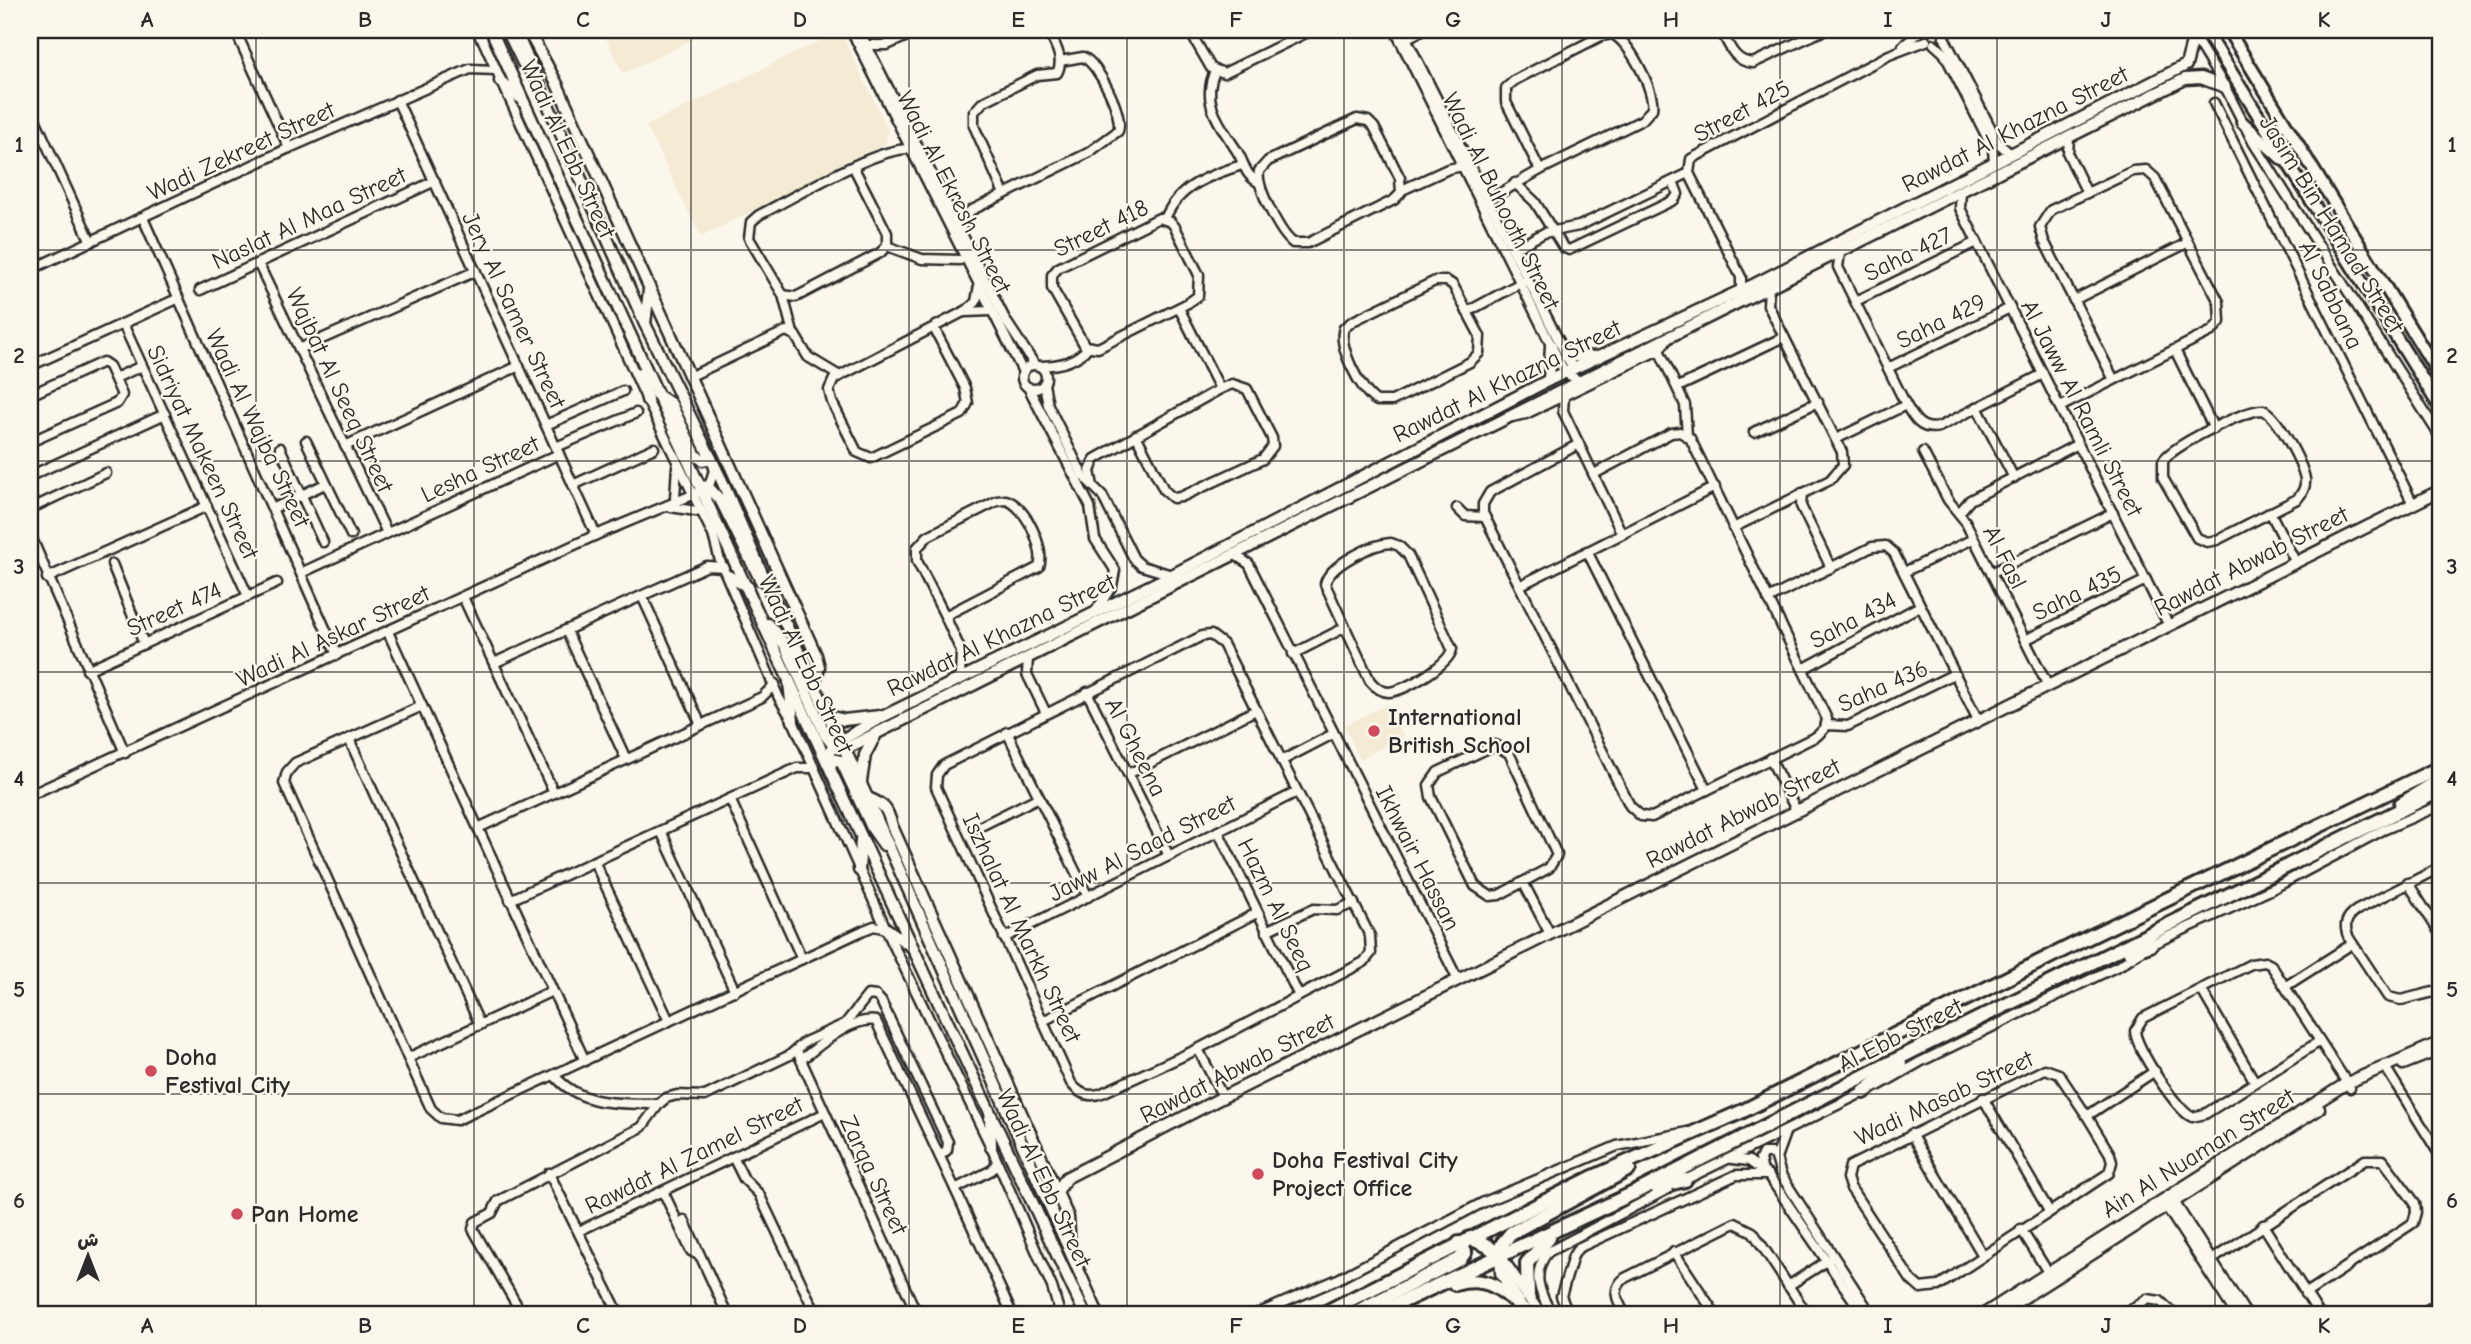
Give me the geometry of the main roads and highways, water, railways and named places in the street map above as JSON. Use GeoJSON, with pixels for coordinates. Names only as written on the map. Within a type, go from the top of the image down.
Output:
{"type":"FeatureCollection","features":[{"type":"Feature","properties":{"kind":"main road","name":"Jasim Bin Hamad Street"},"geometry":{"type":"LineString","coordinates":[[2205,30],[2441,409]]}},
{"type":"Feature","properties":{"kind":"main road","name":"Jasim Bin Hamad Street"},"geometry":{"type":"LineString","coordinates":[[2228,30],[2441,377]]}},
{"type":"Feature","properties":{"kind":"main road"},"geometry":{"type":"LineString","coordinates":[[2242,122],[2276,155],[2288,161]]}},
{"type":"Feature","properties":{"kind":"main road","name":"Al Ebb Street"},"geometry":{"type":"LineString","coordinates":[[1326,1312],[1464,1241],[1695,1132],[2441,767]]}},
{"type":"Feature","properties":{"kind":"main road"},"geometry":{"type":"LineString","coordinates":[[2380,822],[2411,796],[2441,779]]}},
{"type":"Feature","properties":{"kind":"main road","name":"Al Ebb Street"},"geometry":{"type":"LineString","coordinates":[[1376,1314],[1636,1192],[1923,1046],[2441,790]]}},
{"type":"Feature","properties":{"kind":"main road"},"geometry":{"type":"LineString","coordinates":[[2242,901],[2276,873]]}},
{"type":"Feature","properties":{"kind":"main road"},"geometry":{"type":"LineString","coordinates":[[2089,964],[2150,945]]}},
{"type":"Feature","properties":{"kind":"main road"},"geometry":{"type":"LineString","coordinates":[[1864,1092],[1923,1046]]}},
{"type":"Feature","properties":{"kind":"main road"},"geometry":{"type":"LineString","coordinates":[[1500,1256],[1502,1244],[1511,1233],[1625,1172],[1645,1155]]}},
{"type":"Feature","properties":{"kind":"main road"},"geometry":{"type":"LineString","coordinates":[[1636,1192],[1685,1180]]}},
{"type":"Feature","properties":{"kind":"main road"},"geometry":{"type":"LineString","coordinates":[[1528,1296],[1525,1274],[1529,1259],[1560,1228]]}},
{"type":"Feature","properties":{"kind":"main road"},"geometry":{"type":"LineString","coordinates":[[1352,1314],[1460,1259],[1465,1252],[1464,1241],[1488,1245],[1500,1256]]}},
{"type":"Feature","properties":{"kind":"main road"},"geometry":{"type":"LineString","coordinates":[[1408,1299],[1477,1280],[1497,1286],[1526,1312]]}},
{"type":"Feature","properties":{"kind":"place","name":"International British School"},"geometry":{"type":"Point","coordinates":[1374,731]}},
{"type":"Feature","properties":{"kind":"place","name":"Doha Festival City"},"geometry":{"type":"Point","coordinates":[151,1071]}},
{"type":"Feature","properties":{"kind":"place","name":"Doha Festival City Project Office"},"geometry":{"type":"Point","coordinates":[1258,1174]}},
{"type":"Feature","properties":{"kind":"place","name":"Pan Home"},"geometry":{"type":"Point","coordinates":[237,1214]}}]}
